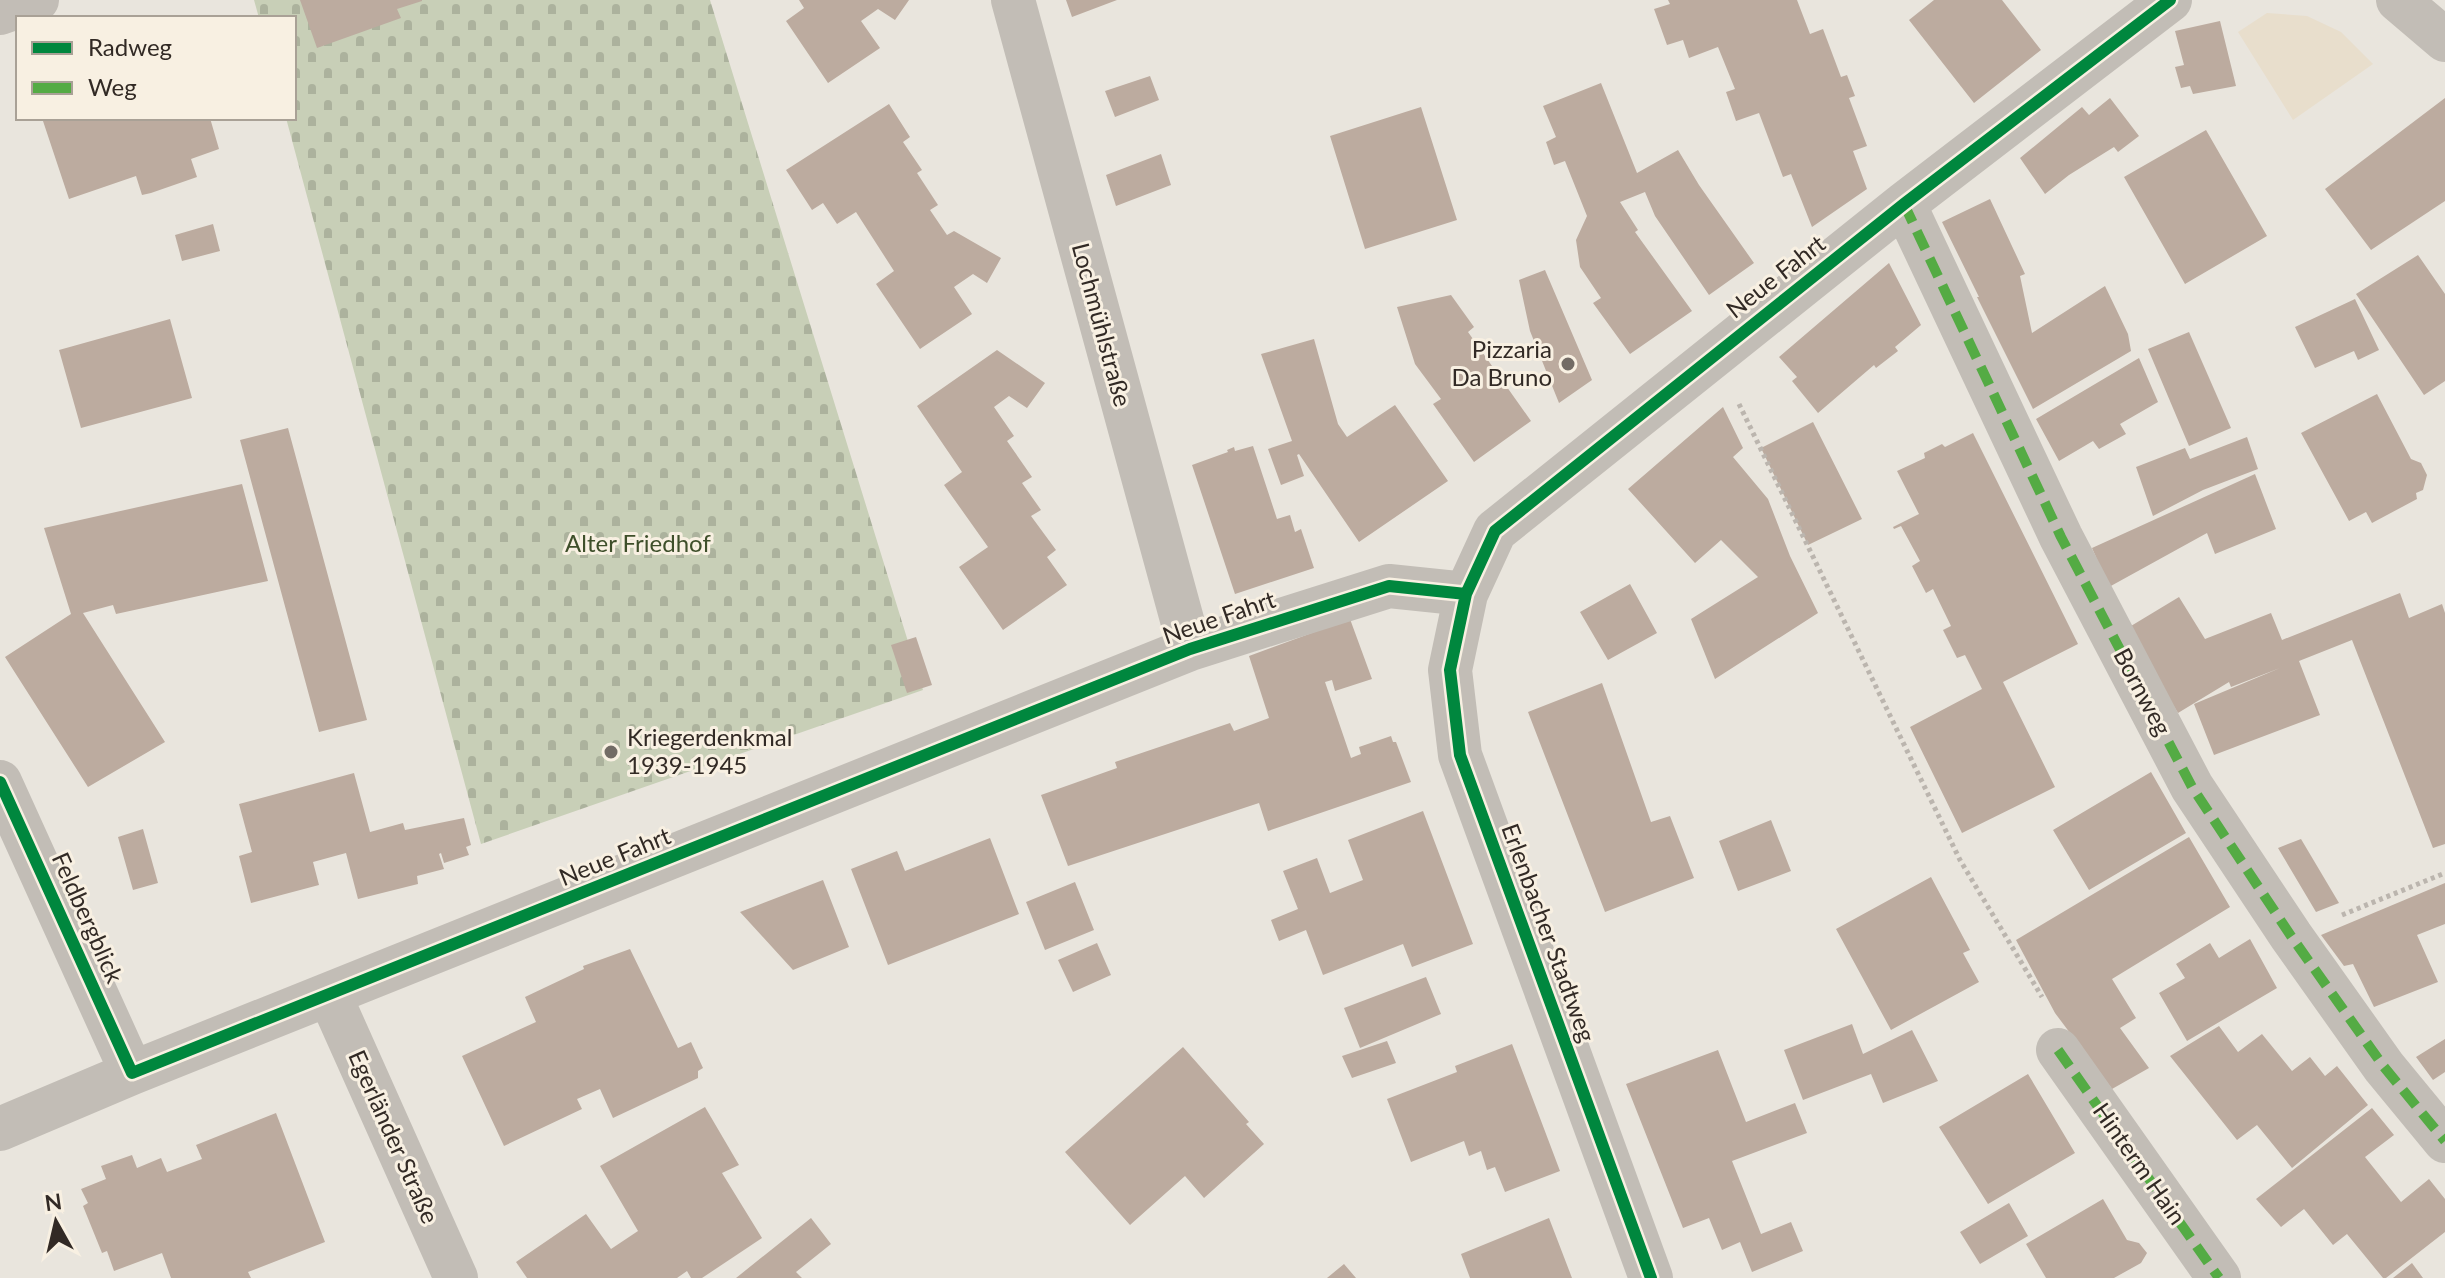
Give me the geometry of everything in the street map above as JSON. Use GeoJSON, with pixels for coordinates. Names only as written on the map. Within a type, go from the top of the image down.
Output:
{"type":"FeatureCollection","features":[{"type":"Feature","properties":{"kind":"street"},"geometry":{"type":"LineString","coordinates":[[0,13],[37,0]]}},
{"type":"Feature","properties":{"kind":"street","name":"Lochmühlstraße"},"geometry":{"type":"LineString","coordinates":[[1013,0],[1190,649]]}},
{"type":"Feature","properties":{"kind":"street","name":"Neue Fahrt"},"geometry":{"type":"LineString","coordinates":[[0,1129],[132,1073],[1190,649],[1389,586],[1466,594],[1495,531],[1904,204],[2170,0]]}},
{"type":"Feature","properties":{"kind":"street"},"geometry":{"type":"LineString","coordinates":[[2398,0],[2445,40]]}},
{"type":"Feature","properties":{"kind":"street","name":"Bornweg"},"geometry":{"type":"LineString","coordinates":[[1904,204],[2061,537],[2192,787],[2291,936],[2384,1067],[2445,1141]]}},
{"type":"Feature","properties":{"kind":"street","name":"Erlenbacher Stadtweg"},"geometry":{"type":"LineString","coordinates":[[1466,594],[1450,670],[1460,755],[1651,1278]]}},
{"type":"Feature","properties":{"kind":"street","name":"Feldbergblick"},"geometry":{"type":"LineString","coordinates":[[0,782],[132,1073]]}},
{"type":"Feature","properties":{"kind":"street","name":"Egerländer Straße"},"geometry":{"type":"LineString","coordinates":[[330,996],[456,1278]]}},
{"type":"Feature","properties":{"kind":"street","name":"Hinterm Hain"},"geometry":{"type":"LineString","coordinates":[[2058,1050],[2219,1278]]}},
{"type":"Feature","properties":{"kind":"path"},"geometry":{"type":"LineString","coordinates":[[1714,354],[1960,860],[2055,1019],[2058,1050]]}},
{"type":"Feature","properties":{"kind":"path"},"geometry":{"type":"LineString","coordinates":[[2291,936],[2445,873]]}},
{"type":"Feature","properties":{"kind":"green space","name":"Alter Friedhof"},"geometry":{"type":"Polygon","coordinates":[[[254,0],[710,0],[923,690],[481,844],[287,120],[296,120],[296,16],[258,16],[254,0]]]}},
{"type":"Feature","properties":{"kind":"shaded area"},"geometry":{"type":"Polygon","coordinates":[[[2267,13],[2307,16],[2341,32],[2373,64],[2293,120],[2238,32],[2267,13]]]}},
{"type":"Feature","properties":{"kind":"building"},"geometry":{"type":"Polygon","coordinates":[[[300,0],[422,1],[397,9],[401,18],[317,48],[300,0]]]}},
{"type":"Feature","properties":{"kind":"building"},"geometry":{"type":"Polygon","coordinates":[[[799,0],[909,0],[895,20],[878,9],[861,21],[880,48],[828,83],[786,21],[804,8],[799,0]]]}},
{"type":"Feature","properties":{"kind":"building"},"geometry":{"type":"Polygon","coordinates":[[[1066,0],[1117,0],[1072,17],[1066,0]]]}},
{"type":"Feature","properties":{"kind":"building"},"geometry":{"type":"Polygon","coordinates":[[[1668,0],[1797,0],[1810,34],[1823,29],[1841,77],[1847,75],[1855,96],[1849,98],[1867,146],[1853,151],[1867,189],[1812,227],[1791,174],[1783,177],[1759,113],[1736,121],[1726,92],[1735,89],[1718,47],[1689,58],[1683,40],[1667,45],[1654,9],[1670,4],[1668,0]]]}},
{"type":"Feature","properties":{"kind":"building"},"geometry":{"type":"Polygon","coordinates":[[[1934,0],[2002,0],[2041,50],[1974,103],[1909,20],[1934,0]]]}},
{"type":"Feature","properties":{"kind":"building"},"geometry":{"type":"Polygon","coordinates":[[[2220,21],[2236,86],[2193,94],[2190,86],[2181,88],[2175,67],[2184,65],[2175,31],[2220,21]]]}},
{"type":"Feature","properties":{"kind":"building"},"geometry":{"type":"Polygon","coordinates":[[[1150,76],[1159,100],[1115,117],[1105,91],[1150,76]]]}},
{"type":"Feature","properties":{"kind":"building"},"geometry":{"type":"Polygon","coordinates":[[[1601,83],[1637,173],[1678,150],[1754,263],[1709,295],[1655,216],[1645,192],[1620,202],[1638,230],[1635,232],[1692,311],[1630,354],[1593,303],[1601,298],[1580,267],[1576,240],[1587,216],[1565,161],[1554,165],[1546,142],[1556,137],[1543,106],[1601,83]]]}},
{"type":"Feature","properties":{"kind":"building"},"geometry":{"type":"Polygon","coordinates":[[[2110,98],[2139,136],[2118,152],[2114,147],[2045,194],[2020,158],[2082,107],[2089,115],[2110,98]]]}},
{"type":"Feature","properties":{"kind":"building"},"geometry":{"type":"Polygon","coordinates":[[[2445,98],[2445,201],[2371,250],[2325,189],[2445,98]]]}},
{"type":"Feature","properties":{"kind":"building"},"geometry":{"type":"Polygon","coordinates":[[[889,104],[910,137],[903,142],[922,170],[917,173],[938,205],[930,210],[947,235],[954,231],[1001,258],[987,283],[973,274],[954,287],[972,314],[920,349],[876,284],[894,271],[856,212],[837,224],[823,203],[812,210],[786,170],[889,104]]]}},
{"type":"Feature","properties":{"kind":"building"},"geometry":{"type":"Polygon","coordinates":[[[1421,107],[1457,220],[1365,249],[1330,136],[1421,107]]]}},
{"type":"Feature","properties":{"kind":"building"},"geometry":{"type":"Polygon","coordinates":[[[43,120],[211,120],[219,149],[191,159],[197,177],[142,195],[136,176],[69,199],[43,120]]]}},
{"type":"Feature","properties":{"kind":"building"},"geometry":{"type":"Polygon","coordinates":[[[2206,130],[2267,236],[2185,284],[2124,177],[2206,130]]]}},
{"type":"Feature","properties":{"kind":"building"},"geometry":{"type":"Polygon","coordinates":[[[1161,154],[1171,185],[1116,206],[1106,175],[1161,154]]]}},
{"type":"Feature","properties":{"kind":"building"},"geometry":{"type":"Polygon","coordinates":[[[1990,199],[2025,274],[2020,276],[2032,333],[2105,286],[2128,334],[2131,351],[2033,409],[1942,222],[1990,199]]]}},
{"type":"Feature","properties":{"kind":"building"},"geometry":{"type":"Polygon","coordinates":[[[213,224],[220,251],[182,261],[175,235],[213,224]]]}},
{"type":"Feature","properties":{"kind":"building"},"geometry":{"type":"Polygon","coordinates":[[[2418,255],[2445,294],[2445,381],[2424,395],[2356,294],[2418,255]]]}},
{"type":"Feature","properties":{"kind":"building"},"geometry":{"type":"Polygon","coordinates":[[[1889,263],[1921,325],[1895,347],[1898,351],[1876,368],[1874,365],[1818,413],[1792,381],[1797,377],[1779,357],[1889,263]]]}},
{"type":"Feature","properties":{"kind":"building"},"geometry":{"type":"Polygon","coordinates":[[[1545,270],[1592,380],[1559,403],[1530,331],[1519,280],[1545,270]]]}},
{"type":"Feature","properties":{"kind":"building"},"geometry":{"type":"Polygon","coordinates":[[[1451,295],[1474,327],[1468,332],[1531,421],[1474,462],[1433,404],[1441,399],[1415,364],[1397,307],[1451,295]]]}},
{"type":"Feature","properties":{"kind":"building"},"geometry":{"type":"Polygon","coordinates":[[[2355,299],[2379,350],[2358,360],[2354,351],[2315,368],[2295,327],[2355,299]]]}},
{"type":"Feature","properties":{"kind":"building"},"geometry":{"type":"Polygon","coordinates":[[[170,319],[192,398],[81,428],[59,350],[170,319]]]}},
{"type":"Feature","properties":{"kind":"building"},"geometry":{"type":"Polygon","coordinates":[[[2189,332],[2231,428],[2189,446],[2148,349],[2189,332]]]}},
{"type":"Feature","properties":{"kind":"building"},"geometry":{"type":"Polygon","coordinates":[[[1314,339],[1338,424],[1347,437],[1395,405],[1448,481],[1359,542],[1299,454],[1304,476],[1281,485],[1268,449],[1292,441],[1261,354],[1314,339]]]}},
{"type":"Feature","properties":{"kind":"building"},"geometry":{"type":"Polygon","coordinates":[[[997,350],[1045,383],[1027,408],[1009,396],[994,407],[1014,436],[1007,441],[1032,477],[1022,483],[1041,510],[1031,516],[1056,550],[1047,557],[1067,585],[1003,630],[959,567],[988,547],[944,485],[962,472],[917,406],[997,350]]]}},
{"type":"Feature","properties":{"kind":"building"},"geometry":{"type":"Polygon","coordinates":[[[2139,358],[2158,402],[2120,424],[2126,434],[2099,449],[2093,441],[2059,461],[2036,419],[2139,358]]]}},
{"type":"Feature","properties":{"kind":"building"},"geometry":{"type":"Polygon","coordinates":[[[2377,394],[2411,459],[2421,463],[2427,475],[2423,490],[2416,493],[2417,499],[2372,523],[2366,512],[2349,521],[2301,433],[2377,394]]]}},
{"type":"Feature","properties":{"kind":"building"},"geometry":{"type":"Polygon","coordinates":[[[1723,407],[1743,448],[1733,457],[1768,499],[1790,556],[1818,613],[1715,679],[1691,619],[1758,577],[1721,540],[1695,563],[1628,489],[1723,407]]]}},
{"type":"Feature","properties":{"kind":"building"},"geometry":{"type":"Polygon","coordinates":[[[1813,422],[1862,519],[1808,545],[1761,448],[1813,422]]]}},
{"type":"Feature","properties":{"kind":"building"},"geometry":{"type":"Polygon","coordinates":[[[288,428],[367,720],[319,732],[240,440],[288,428]]]}},
{"type":"Feature","properties":{"kind":"building"},"geometry":{"type":"Polygon","coordinates":[[[1973,433],[2078,644],[2003,682],[2055,787],[1962,833],[1910,727],[1982,689],[1965,655],[1957,658],[1943,630],[1951,626],[1933,589],[1926,593],[1912,566],[1920,561],[1901,526],[1893,527],[1919,514],[1897,471],[1925,458],[1924,453],[1942,444],[1945,447],[1973,433]]]}},
{"type":"Feature","properties":{"kind":"building"},"geometry":{"type":"Polygon","coordinates":[[[2247,437],[2258,469],[2203,490],[2153,516],[2136,467],[2185,448],[2190,459],[2247,437]]]}},
{"type":"Feature","properties":{"kind":"building"},"geometry":{"type":"Polygon","coordinates":[[[1253,446],[1277,519],[1290,515],[1295,532],[1301,529],[1314,568],[1235,594],[1192,465],[1234,447],[1235,451],[1253,446]]]}},
{"type":"Feature","properties":{"kind":"building"},"geometry":{"type":"Polygon","coordinates":[[[2255,474],[2276,529],[2215,554],[2207,533],[2109,587],[2092,548],[2255,474]]]}},
{"type":"Feature","properties":{"kind":"building"},"geometry":{"type":"Polygon","coordinates":[[[242,484],[268,581],[116,614],[113,605],[83,613],[165,742],[88,787],[5,657],[71,614],[44,528],[242,484]]]}},
{"type":"Feature","properties":{"kind":"building"},"geometry":{"type":"Polygon","coordinates":[[[1630,584],[1657,633],[1608,660],[1580,612],[1630,584]]]}},
{"type":"Feature","properties":{"kind":"building"},"geometry":{"type":"Polygon","coordinates":[[[2400,593],[2409,618],[2442,604],[2445,613],[2445,844],[2433,848],[2352,640],[2299,661],[2320,715],[2214,755],[2194,704],[2280,668],[2231,687],[2229,682],[2178,713],[2126,629],[2179,597],[2205,639],[2271,613],[2282,640],[2400,593]]]}},
{"type":"Feature","properties":{"kind":"building"},"geometry":{"type":"Polygon","coordinates":[[[1350,619],[1372,679],[1335,691],[1332,680],[1325,682],[1351,758],[1361,754],[1359,747],[1391,736],[1411,782],[1268,831],[1259,803],[1068,866],[1041,795],[1117,768],[1115,762],[1230,723],[1234,731],[1269,718],[1249,656],[1350,619]]]}},
{"type":"Feature","properties":{"kind":"building"},"geometry":{"type":"Polygon","coordinates":[[[916,637],[932,685],[907,693],[891,645],[916,637]]]}},
{"type":"Feature","properties":{"kind":"building"},"geometry":{"type":"Polygon","coordinates":[[[1602,683],[1651,822],[1670,816],[1694,878],[1605,912],[1528,712],[1602,683]]]}},
{"type":"Feature","properties":{"kind":"building"},"geometry":{"type":"Polygon","coordinates":[[[2151,772],[2186,833],[2089,890],[2053,830],[2151,772]]]}},
{"type":"Feature","properties":{"kind":"building"},"geometry":{"type":"Polygon","coordinates":[[[354,773],[370,832],[403,823],[405,830],[464,818],[471,845],[466,847],[469,855],[444,863],[441,853],[444,869],[417,876],[418,884],[358,899],[346,853],[313,862],[319,885],[251,903],[239,856],[252,852],[239,804],[354,773]]]}},
{"type":"Feature","properties":{"kind":"building"},"geometry":{"type":"Polygon","coordinates":[[[1423,811],[1473,944],[1412,967],[1403,944],[1323,975],[1306,930],[1279,941],[1271,920],[1298,909],[1283,871],[1317,858],[1330,893],[1363,880],[1348,840],[1423,811]]]}},
{"type":"Feature","properties":{"kind":"building"},"geometry":{"type":"Polygon","coordinates":[[[1771,820],[1791,871],[1738,891],[1719,841],[1771,820]]]}},
{"type":"Feature","properties":{"kind":"building"},"geometry":{"type":"Polygon","coordinates":[[[143,829],[158,883],[133,890],[118,837],[143,829]]]}},
{"type":"Feature","properties":{"kind":"building"},"geometry":{"type":"Polygon","coordinates":[[[2189,837],[2230,907],[2112,979],[2136,1018],[2120,1028],[2149,1068],[2112,1089],[2055,1013],[2016,940],[2189,837]]]}},
{"type":"Feature","properties":{"kind":"building"},"geometry":{"type":"Polygon","coordinates":[[[990,838],[1019,914],[888,965],[851,869],[897,851],[905,871],[990,838]]]}},
{"type":"Feature","properties":{"kind":"building"},"geometry":{"type":"Polygon","coordinates":[[[2301,839],[2339,903],[2316,912],[2278,848],[2301,839]]]}},
{"type":"Feature","properties":{"kind":"building"},"geometry":{"type":"Polygon","coordinates":[[[1931,877],[1970,950],[1963,953],[1979,982],[1891,1030],[1836,929],[1931,877]]]}},
{"type":"Feature","properties":{"kind":"building"},"geometry":{"type":"Polygon","coordinates":[[[823,880],[849,947],[793,970],[740,912],[823,880]]]}},
{"type":"Feature","properties":{"kind":"building"},"geometry":{"type":"Polygon","coordinates":[[[1075,882],[1094,930],[1045,950],[1026,902],[1075,882]]]}},
{"type":"Feature","properties":{"kind":"building"},"geometry":{"type":"Polygon","coordinates":[[[2445,883],[2445,924],[2417,935],[2438,982],[2374,1007],[2353,964],[2344,966],[2321,935],[2445,883]]]}},
{"type":"Feature","properties":{"kind":"building"},"geometry":{"type":"Polygon","coordinates":[[[2250,939],[2277,988],[2187,1041],[2159,993],[2185,978],[2176,964],[2210,943],[2219,958],[2250,939]]]}},
{"type":"Feature","properties":{"kind":"building"},"geometry":{"type":"Polygon","coordinates":[[[1097,943],[1111,975],[1073,992],[1058,960],[1097,943]]]}},
{"type":"Feature","properties":{"kind":"building"},"geometry":{"type":"Polygon","coordinates":[[[630,949],[678,1048],[691,1042],[703,1068],[698,1071],[698,1078],[613,1118],[600,1089],[577,1099],[582,1109],[504,1146],[462,1056],[536,1022],[525,997],[584,969],[583,966],[630,949]]]}},
{"type":"Feature","properties":{"kind":"building"},"geometry":{"type":"Polygon","coordinates":[[[1426,977],[1441,1014],[1360,1048],[1344,1008],[1426,977]]]}},
{"type":"Feature","properties":{"kind":"building"},"geometry":{"type":"Polygon","coordinates":[[[1852,1024],[1863,1054],[1912,1030],[1938,1081],[1883,1103],[1871,1074],[1803,1100],[1784,1050],[1852,1024]]]}},
{"type":"Feature","properties":{"kind":"building"},"geometry":{"type":"Polygon","coordinates":[[[2219,1026],[2238,1052],[2262,1034],[2292,1071],[2310,1057],[2325,1076],[2337,1066],[2368,1105],[2292,1168],[2257,1125],[2237,1140],[2170,1056],[2219,1026]]]}},
{"type":"Feature","properties":{"kind":"building"},"geometry":{"type":"Polygon","coordinates":[[[2445,1039],[2445,1072],[2433,1080],[2416,1057],[2445,1039]]]}},
{"type":"Feature","properties":{"kind":"building"},"geometry":{"type":"Polygon","coordinates":[[[1387,1041],[1396,1063],[1352,1078],[1342,1056],[1387,1041]]]}},
{"type":"Feature","properties":{"kind":"building"},"geometry":{"type":"Polygon","coordinates":[[[1512,1044],[1560,1171],[1505,1192],[1495,1167],[1487,1170],[1481,1151],[1469,1156],[1464,1141],[1411,1162],[1387,1099],[1457,1072],[1455,1066],[1512,1044]]]}},
{"type":"Feature","properties":{"kind":"building"},"geometry":{"type":"Polygon","coordinates":[[[1183,1047],[1249,1122],[1246,1124],[1264,1144],[1204,1198],[1185,1176],[1130,1225],[1065,1152],[1183,1047]]]}},
{"type":"Feature","properties":{"kind":"building"},"geometry":{"type":"Polygon","coordinates":[[[1718,1050],[1746,1122],[1795,1103],[1807,1133],[1732,1161],[1761,1234],[1791,1222],[1803,1251],[1752,1272],[1740,1242],[1722,1250],[1709,1218],[1683,1228],[1626,1084],[1718,1050]]]}},
{"type":"Feature","properties":{"kind":"building"},"geometry":{"type":"Polygon","coordinates":[[[2028,1074],[2075,1153],[1988,1204],[1939,1127],[2028,1074]]]}},
{"type":"Feature","properties":{"kind":"building"},"geometry":{"type":"Polygon","coordinates":[[[705,1107],[739,1165],[722,1173],[762,1238],[702,1278],[691,1278],[687,1271],[677,1278],[527,1278],[516,1262],[586,1214],[611,1249],[638,1231],[600,1166],[705,1107]]]}},
{"type":"Feature","properties":{"kind":"building"},"geometry":{"type":"Polygon","coordinates":[[[2372,1108],[2394,1135],[2365,1157],[2401,1202],[2429,1179],[2445,1199],[2445,1232],[2386,1278],[2347,1234],[2333,1245],[2304,1209],[2281,1227],[2256,1199],[2372,1108]]]}},
{"type":"Feature","properties":{"kind":"building"},"geometry":{"type":"Polygon","coordinates":[[[276,1113],[325,1242],[248,1272],[251,1278],[171,1278],[162,1253],[114,1271],[107,1251],[102,1253],[83,1206],[88,1203],[81,1189],[106,1179],[101,1166],[132,1155],[137,1168],[161,1158],[167,1172],[202,1159],[196,1145],[276,1113]]]}},
{"type":"Feature","properties":{"kind":"building"},"geometry":{"type":"Polygon","coordinates":[[[2103,1199],[2127,1240],[2139,1243],[2147,1253],[2141,1263],[2114,1278],[2046,1278],[2026,1244],[2103,1199]]]}},
{"type":"Feature","properties":{"kind":"building"},"geometry":{"type":"Polygon","coordinates":[[[2009,1203],[2028,1236],[1980,1264],[1960,1232],[2009,1203]]]}},
{"type":"Feature","properties":{"kind":"building"},"geometry":{"type":"Polygon","coordinates":[[[811,1218],[831,1244],[796,1272],[802,1278],[736,1278],[811,1218]]]}},
{"type":"Feature","properties":{"kind":"building"},"geometry":{"type":"Polygon","coordinates":[[[1549,1218],[1572,1278],[1470,1278],[1461,1254],[1549,1218]]]}},
{"type":"Feature","properties":{"kind":"building"},"geometry":{"type":"Polygon","coordinates":[[[2412,1263],[2423,1278],[2393,1278],[2412,1263]]]}},
{"type":"Feature","properties":{"kind":"building"},"geometry":{"type":"Polygon","coordinates":[[[1344,1264],[1356,1278],[1327,1278],[1344,1264]]]}},
{"type":"Feature","properties":{"kind":"marked path"},"geometry":{"type":"LineString","coordinates":[[1904,204],[2061,537],[2192,787],[2291,936],[2384,1067],[2445,1141]]}},
{"type":"Feature","properties":{"kind":"marked path"},"geometry":{"type":"LineString","coordinates":[[2058,1050],[2219,1278]]}},
{"type":"Feature","properties":{"kind":"cycle path"},"geometry":{"type":"LineString","coordinates":[[1651,1278],[1460,755],[1450,670],[1466,594],[1495,531],[1904,204],[2170,0]]}},
{"type":"Feature","properties":{"kind":"cycle path"},"geometry":{"type":"LineString","coordinates":[[0,782],[132,1073],[1190,649],[1389,586],[1466,594]]}},
{"type":"Feature","properties":{"kind":"place","name":"Pizzaria Da Bruno"},"geometry":{"type":"Point","coordinates":[1568,364]}},
{"type":"Feature","properties":{"kind":"place","name":"Kriegerdenkmal 1939-1945"},"geometry":{"type":"Point","coordinates":[611,752]}}]}
